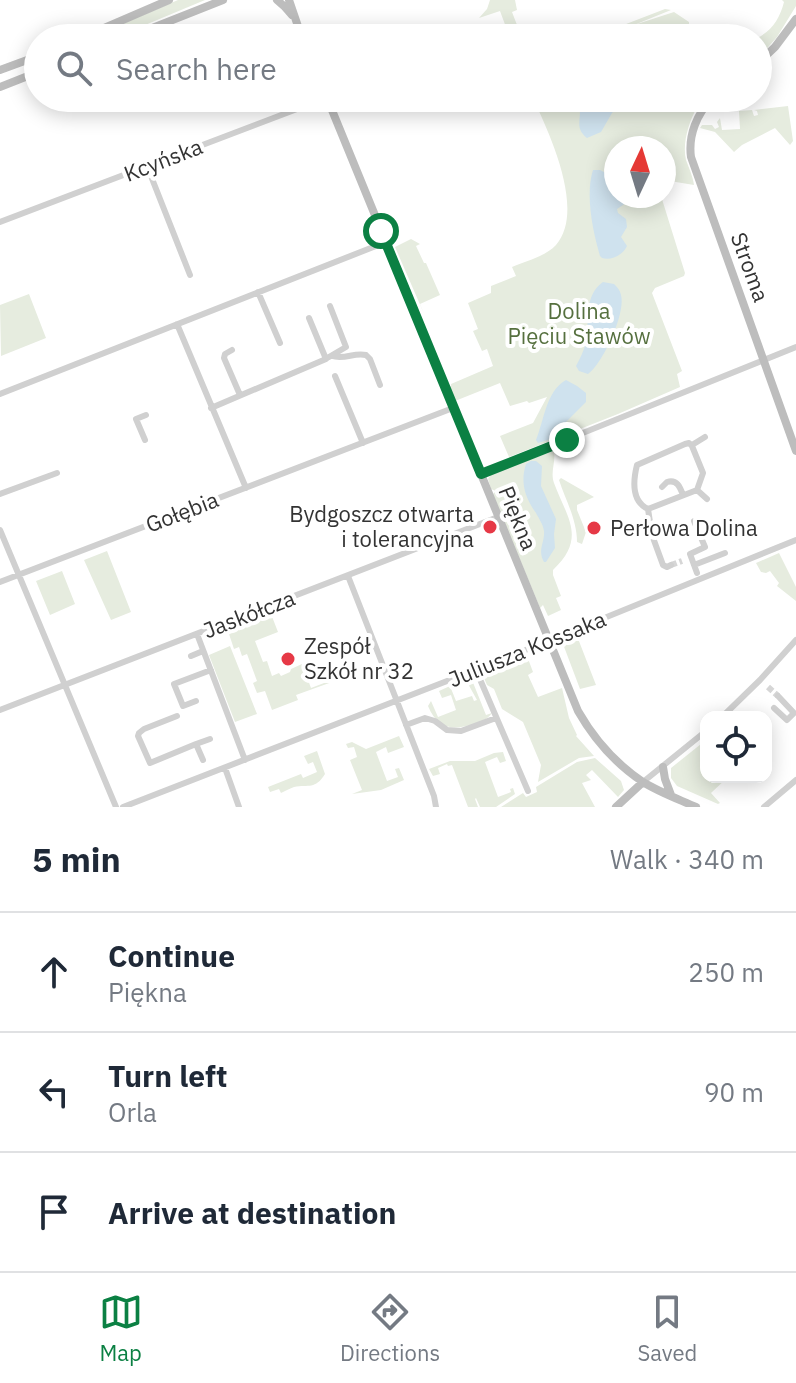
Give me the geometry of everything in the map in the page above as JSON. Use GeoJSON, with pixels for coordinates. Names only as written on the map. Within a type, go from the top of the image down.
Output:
{"type":"FeatureCollection","features":[{"type":"Feature","properties":{"kind":"street"},"geometry":{"type":"LineString","coordinates":[[113,24],[169,0]]}},
{"type":"Feature","properties":{"kind":"street"},"geometry":{"type":"LineString","coordinates":[[162,24],[223,0]]}},
{"type":"Feature","properties":{"kind":"street"},"geometry":{"type":"LineString","coordinates":[[277,0],[295,19]]}},
{"type":"Feature","properties":{"kind":"street"},"geometry":{"type":"LineString","coordinates":[[290,0],[297,24]]}},
{"type":"Feature","properties":{"kind":"street"},"geometry":{"type":"LineString","coordinates":[[772,50],[796,19]]}},
{"type":"Feature","properties":{"kind":"street"},"geometry":{"type":"LineString","coordinates":[[0,70],[24,61]]}},
{"type":"Feature","properties":{"kind":"street"},"geometry":{"type":"LineString","coordinates":[[0,87],[24,78]]}},
{"type":"Feature","properties":{"kind":"street","name":"Kcyńska"},"geometry":{"type":"LineString","coordinates":[[0,222],[289,112]]}},
{"type":"Feature","properties":{"kind":"street","name":"Piękna"},"geometry":{"type":"LineString","coordinates":[[332,112],[572,697],[585,722],[606,750],[643,782],[696,807]]}},
{"type":"Feature","properties":{"kind":"street","name":"Stroma"},"geometry":{"type":"LineString","coordinates":[[702,112],[693,131],[691,157],[796,451]]}},
{"type":"Feature","properties":{"kind":"street"},"geometry":{"type":"LineString","coordinates":[[147,166],[190,275]]}},
{"type":"Feature","properties":{"kind":"street"},"geometry":{"type":"LineString","coordinates":[[0,394],[386,242]]}},
{"type":"Feature","properties":{"kind":"street"},"geometry":{"type":"LineString","coordinates":[[258,292],[280,343]]}},
{"type":"Feature","properties":{"kind":"street"},"geometry":{"type":"LineString","coordinates":[[211,408],[329,358],[346,347],[330,306]]}},
{"type":"Feature","properties":{"kind":"street"},"geometry":{"type":"LineString","coordinates":[[309,318],[329,358]]}},
{"type":"Feature","properties":{"kind":"street"},"geometry":{"type":"LineString","coordinates":[[177,324],[246,488]]}},
{"type":"Feature","properties":{"kind":"street"},"geometry":{"type":"LineString","coordinates":[[481,474],[796,347]]}},
{"type":"Feature","properties":{"kind":"street"},"geometry":{"type":"LineString","coordinates":[[232,350],[224,358],[240,395]]}},
{"type":"Feature","properties":{"kind":"street"},"geometry":{"type":"LineString","coordinates":[[329,358],[340,359],[357,353],[366,355],[380,385]]}},
{"type":"Feature","properties":{"kind":"street"},"geometry":{"type":"LineString","coordinates":[[335,376],[363,443]]}},
{"type":"Feature","properties":{"kind":"street","name":"Gołębia"},"geometry":{"type":"LineString","coordinates":[[0,582],[453,408]]}},
{"type":"Feature","properties":{"kind":"street"},"geometry":{"type":"LineString","coordinates":[[145,440],[136,419],[146,415]]}},
{"type":"Feature","properties":{"kind":"street"},"geometry":{"type":"LineString","coordinates":[[671,565],[663,565],[652,535],[648,509],[640,504],[634,489],[637,465],[685,444],[692,445],[705,437]]}},
{"type":"Feature","properties":{"kind":"street"},"geometry":{"type":"LineString","coordinates":[[692,445],[703,473],[697,490]]}},
{"type":"Feature","properties":{"kind":"street"},"geometry":{"type":"LineString","coordinates":[[0,494],[57,473]]}},
{"type":"Feature","properties":{"kind":"street"},"geometry":{"type":"LineString","coordinates":[[662,487],[667,482],[675,482],[683,495]]}},
{"type":"Feature","properties":{"kind":"street"},"geometry":{"type":"LineString","coordinates":[[648,509],[697,490]]}},
{"type":"Feature","properties":{"kind":"street"},"geometry":{"type":"LineString","coordinates":[[697,490],[707,499]]}},
{"type":"Feature","properties":{"kind":"street","name":"Jaskółcza"},"geometry":{"type":"LineString","coordinates":[[0,710],[498,517]]}},
{"type":"Feature","properties":{"kind":"street"},"geometry":{"type":"LineString","coordinates":[[694,521],[705,547],[692,552],[697,573]]}},
{"type":"Feature","properties":{"kind":"street"},"geometry":{"type":"LineString","coordinates":[[0,530],[116,807]]}},
{"type":"Feature","properties":{"kind":"street","name":"Juliusza Kossaka"},"geometry":{"type":"LineString","coordinates":[[123,807],[476,670],[796,540]]}},
{"type":"Feature","properties":{"kind":"street"},"geometry":{"type":"LineString","coordinates":[[682,561],[725,553]]}},
{"type":"Feature","properties":{"kind":"street"},"geometry":{"type":"LineString","coordinates":[[348,576],[436,807]]}},
{"type":"Feature","properties":{"kind":"street"},"geometry":{"type":"LineString","coordinates":[[197,634],[245,760]]}},
{"type":"Feature","properties":{"kind":"street"},"geometry":{"type":"LineString","coordinates":[[728,711],[796,640]]}},
{"type":"Feature","properties":{"kind":"street"},"geometry":{"type":"LineString","coordinates":[[191,656],[203,651]]}},
{"type":"Feature","properties":{"kind":"street"},"geometry":{"type":"LineString","coordinates":[[196,701],[183,706],[174,684],[211,670]]}},
{"type":"Feature","properties":{"kind":"street"},"geometry":{"type":"LineString","coordinates":[[476,670],[528,791]]}},
{"type":"Feature","properties":{"kind":"street"},"geometry":{"type":"LineString","coordinates":[[760,680],[768,687]]}},
{"type":"Feature","properties":{"kind":"street"},"geometry":{"type":"LineString","coordinates":[[774,708],[787,720],[794,713],[778,696]]}},
{"type":"Feature","properties":{"kind":"street"},"geometry":{"type":"LineString","coordinates":[[177,716],[139,733],[150,763],[210,739]]}},
{"type":"Feature","properties":{"kind":"street"},"geometry":{"type":"LineString","coordinates":[[406,725],[425,718],[447,730],[461,731],[496,718]]}},
{"type":"Feature","properties":{"kind":"street"},"geometry":{"type":"LineString","coordinates":[[616,807],[700,736]]}},
{"type":"Feature","properties":{"kind":"street"},"geometry":{"type":"LineString","coordinates":[[196,744],[203,760]]}},
{"type":"Feature","properties":{"kind":"street"},"geometry":{"type":"LineString","coordinates":[[663,767],[671,796]]}},
{"type":"Feature","properties":{"kind":"street"},"geometry":{"type":"LineString","coordinates":[[225,768],[239,807]]}},
{"type":"Feature","properties":{"kind":"street"},"geometry":{"type":"LineString","coordinates":[[764,807],[796,780]]}},
{"type":"Feature","properties":{"kind":"green space"},"geometry":{"type":"Polygon","coordinates":[[[178,0],[205,0],[148,24],[122,24],[178,0]]]}},
{"type":"Feature","properties":{"kind":"green space"},"geometry":{"type":"Polygon","coordinates":[[[490,0],[515,0],[517,10],[512,12],[517,24],[505,24],[500,11],[479,18],[490,0]]]}},
{"type":"Feature","properties":{"kind":"green space"},"geometry":{"type":"Polygon","coordinates":[[[782,0],[796,0],[796,6],[772,43],[772,26],[784,2],[782,0]]]}},
{"type":"Feature","properties":{"kind":"green space"},"geometry":{"type":"Polygon","coordinates":[[[665,9],[671,10],[636,24],[626,24],[665,9]]]}},
{"type":"Feature","properties":{"kind":"green space"},"geometry":{"type":"Polygon","coordinates":[[[674,12],[689,24],[637,24],[674,12]]]}},
{"type":"Feature","properties":{"kind":"green space"},"geometry":{"type":"Polygon","coordinates":[[[788,106],[793,141],[790,145],[775,128],[734,152],[715,132],[700,128],[702,125],[712,125],[715,129],[719,127],[717,122],[720,118],[722,130],[740,129],[739,112],[753,112],[754,116],[758,115],[757,112],[772,112],[772,108],[788,106]]]}},
{"type":"Feature","properties":{"kind":"green space","name":"Dolina Pięciu Stawów"},"geometry":{"type":"Polygon","coordinates":[[[539,112],[694,112],[685,147],[694,185],[676,182],[676,136],[604,136],[604,208],[665,208],[685,273],[655,288],[652,293],[682,371],[677,374],[680,387],[509,457],[500,436],[533,423],[547,397],[510,406],[500,383],[455,401],[449,387],[493,366],[487,349],[482,351],[473,331],[478,329],[468,303],[491,293],[491,286],[516,276],[512,267],[552,249],[564,230],[566,192],[555,151],[539,112]]]}},
{"type":"Feature","properties":{"kind":"green space"},"geometry":{"type":"Polygon","coordinates":[[[411,239],[420,244],[416,246],[440,295],[420,304],[425,316],[395,247],[411,239]]]}},
{"type":"Feature","properties":{"kind":"green space"},"geometry":{"type":"Polygon","coordinates":[[[29,294],[46,338],[1,356],[0,305],[29,294]]]}},
{"type":"Feature","properties":{"kind":"green space"},"geometry":{"type":"Polygon","coordinates":[[[554,451],[553,479],[568,517],[572,538],[563,559],[553,570],[561,596],[556,598],[561,610],[548,616],[543,605],[540,608],[493,494],[496,491],[491,489],[488,479],[492,473],[554,451]]]}},
{"type":"Feature","properties":{"kind":"green space"},"geometry":{"type":"Polygon","coordinates":[[[561,478],[594,497],[577,505],[586,532],[582,544],[577,542],[573,518],[559,480],[561,478]]]}},
{"type":"Feature","properties":{"kind":"green space"},"geometry":{"type":"Polygon","coordinates":[[[107,551],[131,612],[111,620],[84,560],[107,551]]]}},
{"type":"Feature","properties":{"kind":"green space"},"geometry":{"type":"Polygon","coordinates":[[[779,553],[796,587],[796,601],[777,586],[779,583],[770,571],[761,572],[756,563],[779,553]]]}},
{"type":"Feature","properties":{"kind":"green space"},"geometry":{"type":"Polygon","coordinates":[[[62,571],[75,604],[50,615],[36,581],[62,571]]]}},
{"type":"Feature","properties":{"kind":"green space"},"geometry":{"type":"Polygon","coordinates":[[[271,614],[278,632],[255,641],[272,676],[279,673],[281,676],[302,664],[311,688],[332,680],[296,695],[298,700],[272,710],[265,691],[257,693],[253,683],[257,681],[247,654],[242,656],[239,647],[234,649],[228,631],[271,614]]]}},
{"type":"Feature","properties":{"kind":"green space"},"geometry":{"type":"Polygon","coordinates":[[[577,636],[596,685],[580,689],[563,644],[577,636]]]}},
{"type":"Feature","properties":{"kind":"green space"},"geometry":{"type":"Polygon","coordinates":[[[230,646],[257,714],[235,722],[209,655],[230,646]]]}},
{"type":"Feature","properties":{"kind":"green space"},"geometry":{"type":"Polygon","coordinates":[[[527,656],[533,672],[528,675],[538,697],[562,688],[576,736],[594,756],[579,758],[538,782],[541,765],[523,722],[502,709],[494,689],[487,685],[482,673],[527,656]]]}},
{"type":"Feature","properties":{"kind":"green space"},"geometry":{"type":"Polygon","coordinates":[[[472,680],[486,715],[492,713],[485,720],[468,726],[442,724],[428,706],[431,701],[438,717],[456,710],[451,695],[442,698],[439,691],[450,686],[456,701],[472,696],[474,701],[477,700],[467,682],[472,680]]]}},
{"type":"Feature","properties":{"kind":"green space"},"geometry":{"type":"Polygon","coordinates":[[[399,736],[404,747],[388,753],[386,747],[376,752],[387,781],[398,777],[395,769],[399,768],[404,780],[381,790],[352,794],[362,790],[350,760],[357,757],[354,747],[348,748],[346,744],[352,742],[366,749],[399,736]]]}},
{"type":"Feature","properties":{"kind":"green space"},"geometry":{"type":"Polygon","coordinates":[[[700,745],[700,783],[722,783],[711,793],[720,803],[677,786],[671,778],[671,768],[700,745]]]}},
{"type":"Feature","properties":{"kind":"green space"},"geometry":{"type":"Polygon","coordinates":[[[317,751],[325,774],[318,782],[281,793],[279,789],[270,792],[268,787],[301,774],[303,778],[317,772],[313,762],[308,764],[304,756],[317,751]]]}},
{"type":"Feature","properties":{"kind":"green space"},"geometry":{"type":"Polygon","coordinates":[[[503,752],[506,761],[500,763],[497,757],[485,762],[498,797],[511,792],[513,788],[515,794],[496,807],[480,807],[476,798],[478,807],[468,807],[452,765],[438,768],[440,774],[433,776],[429,769],[450,761],[475,761],[503,752]]]}},
{"type":"Feature","properties":{"kind":"green space"},"geometry":{"type":"Polygon","coordinates":[[[595,758],[621,781],[624,790],[618,797],[592,770],[586,775],[591,780],[582,783],[595,807],[501,807],[523,793],[526,797],[537,792],[536,787],[577,762],[595,758]]]}},
{"type":"Feature","properties":{"kind":"water"},"geometry":{"type":"Polygon","coordinates":[[[580,112],[613,112],[601,132],[587,138],[579,122],[580,112]]]}},
{"type":"Feature","properties":{"kind":"water"},"geometry":{"type":"Polygon","coordinates":[[[593,170],[604,172],[604,208],[618,208],[618,213],[626,219],[627,227],[621,237],[627,246],[613,258],[600,256],[590,202],[593,170]]]}},
{"type":"Feature","properties":{"kind":"water"},"geometry":{"type":"Polygon","coordinates":[[[603,282],[614,284],[622,303],[617,325],[606,349],[588,374],[579,371],[576,366],[586,342],[592,294],[603,282]]]}},
{"type":"Feature","properties":{"kind":"water"},"geometry":{"type":"Polygon","coordinates":[[[566,380],[586,393],[586,402],[548,440],[538,443],[536,440],[550,399],[566,380]]]}},
{"type":"Feature","properties":{"kind":"water"},"geometry":{"type":"Polygon","coordinates":[[[531,461],[542,466],[541,486],[556,519],[555,548],[546,562],[541,554],[543,528],[525,490],[524,471],[531,461]]]}},
{"type":"Feature","properties":{"kind":"tunnel"},"geometry":{"type":"LineString","coordinates":[[671,565],[682,561]]}},
{"type":"Feature","properties":{"kind":"tunnel"},"geometry":{"type":"LineString","coordinates":[[768,687],[778,696]]}},
{"type":"Feature","properties":{"kind":"place","name":"Bydgoszcz otwarta i tolerancyjna"},"geometry":{"type":"Point","coordinates":[490,527]}},
{"type":"Feature","properties":{"kind":"place","name":"Perłowa Dolina"},"geometry":{"type":"Point","coordinates":[594,528]}},
{"type":"Feature","properties":{"kind":"place","name":"Zespół Szkół nr 32"},"geometry":{"type":"Point","coordinates":[288,659]}},
{"type":"Feature","properties":{"kind":"route"},"geometry":{"type":"LineString","coordinates":[[381,231],[481,474],[567,440]]}}]}
